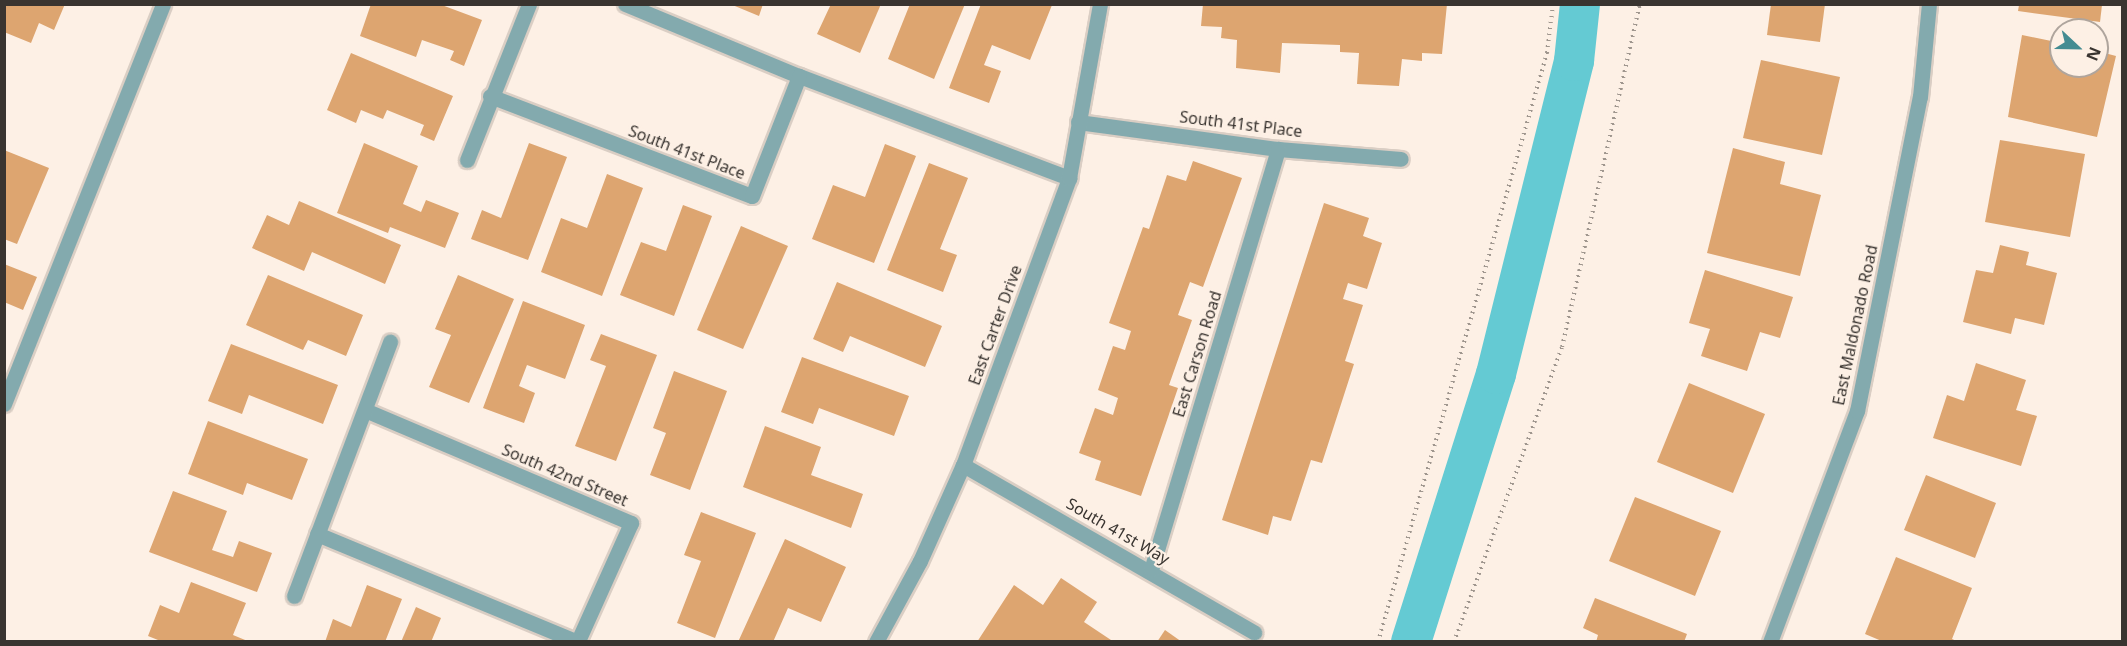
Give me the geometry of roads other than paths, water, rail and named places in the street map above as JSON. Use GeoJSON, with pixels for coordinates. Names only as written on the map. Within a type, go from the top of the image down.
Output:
{"type":"FeatureCollection","features":[{"type":"Feature","properties":{"kind":"street"},"geometry":{"type":"LineString","coordinates":[[4,404],[163,4]]}},
{"type":"Feature","properties":{"kind":"street"},"geometry":{"type":"LineString","coordinates":[[467,160],[490,96],[528,4]]}},
{"type":"Feature","properties":{"kind":"street"},"geometry":{"type":"LineString","coordinates":[[625,4],[799,76],[1069,178]]}},
{"type":"Feature","properties":{"kind":"street","name":"East Carter Drive"},"geometry":{"type":"LineString","coordinates":[[876,642],[920,561],[963,465],[1069,178],[1100,4]]}},
{"type":"Feature","properties":{"kind":"street","name":"East Maldonado Road"},"geometry":{"type":"LineString","coordinates":[[1770,642],[1857,411],[1920,97],[1929,4]]}},
{"type":"Feature","properties":{"kind":"street","name":"South 41st Place"},"geometry":{"type":"LineString","coordinates":[[490,96],[752,196],[799,76]]}},
{"type":"Feature","properties":{"kind":"street","name":"South 41st Place"},"geometry":{"type":"LineString","coordinates":[[1078,122],[1278,149],[1401,159]]}},
{"type":"Feature","properties":{"kind":"street","name":"East Carson Road"},"geometry":{"type":"LineString","coordinates":[[1151,570],[1278,149]]}},
{"type":"Feature","properties":{"kind":"street"},"geometry":{"type":"LineString","coordinates":[[294,596],[390,342]]}},
{"type":"Feature","properties":{"kind":"street","name":"South 42nd Street"},"geometry":{"type":"LineString","coordinates":[[317,534],[578,641],[631,523],[365,410]]}},
{"type":"Feature","properties":{"kind":"street","name":"South 41st Way"},"geometry":{"type":"LineString","coordinates":[[963,465],[1151,570],[1254,632]]}},
{"type":"Feature","properties":{"kind":"waterway"},"geometry":{"type":"LineString","coordinates":[[1411,642],[1496,374],[1574,61],[1580,4]]}}]}
